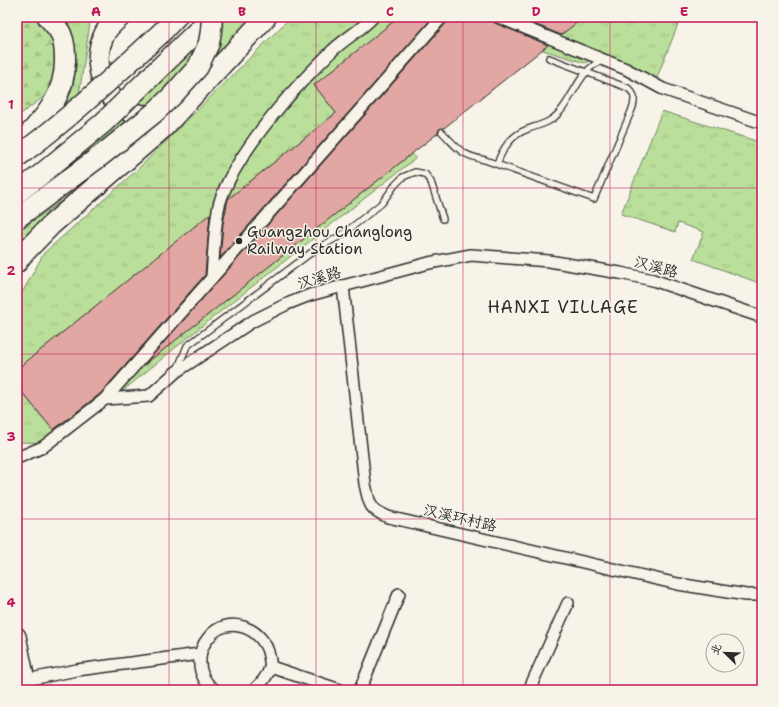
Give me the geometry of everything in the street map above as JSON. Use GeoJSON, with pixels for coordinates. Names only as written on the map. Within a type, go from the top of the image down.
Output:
{"type":"FeatureCollection","features":[{"type":"Feature","properties":{"kind":"highway"},"geometry":{"type":"LineString","coordinates":[[17,147],[42,120],[55,101],[59,94],[65,73],[65,49],[61,33],[48,17]]}},
{"type":"Feature","properties":{"kind":"highway"},"geometry":{"type":"LineString","coordinates":[[120,17],[106,31],[102,40],[99,68],[102,80],[107,90],[123,108],[149,116],[156,114],[211,75]]}},
{"type":"Feature","properties":{"kind":"highway"},"geometry":{"type":"LineString","coordinates":[[17,158],[89,100],[176,17]]}},
{"type":"Feature","properties":{"kind":"highway"},"geometry":{"type":"LineString","coordinates":[[17,193],[103,122],[212,17]]}},
{"type":"Feature","properties":{"kind":"highway"},"geometry":{"type":"LineString","coordinates":[[17,218],[103,154],[172,96],[198,67],[209,43],[212,31],[212,17]]}},
{"type":"Feature","properties":{"kind":"highway"},"geometry":{"type":"LineString","coordinates":[[17,262],[21,256],[51,226],[163,128],[266,17]]}},
{"type":"Feature","properties":{"kind":"main road"},"geometry":{"type":"LineString","coordinates":[[17,636],[27,685]]}},
{"type":"Feature","properties":{"kind":"street"},"geometry":{"type":"LineString","coordinates":[[212,277],[215,228],[220,204],[228,180],[273,113],[334,50],[373,17]]}},
{"type":"Feature","properties":{"kind":"street"},"geometry":{"type":"LineString","coordinates":[[17,458],[43,447],[105,399],[442,17]]}},
{"type":"Feature","properties":{"kind":"street"},"geometry":{"type":"LineString","coordinates":[[498,17],[626,69],[663,89],[762,123]]}},
{"type":"Feature","properties":{"kind":"street","name":"汉溪路"},"geometry":{"type":"LineString","coordinates":[[105,399],[149,396],[176,372],[253,321],[310,295],[429,263],[471,255],[549,261],[653,280],[762,317]]}},
{"type":"Feature","properties":{"kind":"street","name":"汉溪环村路"},"geometry":{"type":"LineString","coordinates":[[343,286],[364,484],[369,503],[376,512],[388,517],[678,584],[746,595],[762,595]]}},
{"type":"Feature","properties":{"kind":"street"},"geometry":{"type":"LineString","coordinates":[[360,690],[399,594]]}},
{"type":"Feature","properties":{"kind":"street"},"geometry":{"type":"LineString","coordinates":[[529,690],[568,603]]}},
{"type":"Feature","properties":{"kind":"street"},"geometry":{"type":"LineString","coordinates":[[215,690],[203,677],[199,666],[200,654],[204,643],[211,634],[221,628],[233,626],[244,627],[255,632],[263,640],[268,651],[271,667],[262,684],[254,690]]}},
{"type":"Feature","properties":{"kind":"street"},"geometry":{"type":"LineString","coordinates":[[27,685],[77,670],[200,654]]}},
{"type":"Feature","properties":{"kind":"street"},"geometry":{"type":"LineString","coordinates":[[271,667],[340,690]]}},
{"type":"Feature","properties":{"kind":"lane"},"geometry":{"type":"LineString","coordinates":[[442,132],[461,152],[470,157],[497,164],[594,199],[635,98],[633,92],[628,88],[549,58]]}},
{"type":"Feature","properties":{"kind":"lane"},"geometry":{"type":"LineString","coordinates":[[497,164],[502,151],[509,140],[527,129],[553,119],[560,113],[588,68],[605,60]]}},
{"type":"Feature","properties":{"kind":"lane"},"geometry":{"type":"LineString","coordinates":[[176,372],[187,346],[316,249],[342,235],[382,202],[403,177],[415,172],[425,174],[431,182],[443,219]]}},
{"type":"Feature","properties":{"kind":"green space"},"geometry":{"type":"Polygon","coordinates":[[[17,17],[34,17],[47,26],[54,47],[57,70],[50,92],[17,117],[17,17]]]}},
{"type":"Feature","properties":{"kind":"green space"},"geometry":{"type":"Polygon","coordinates":[[[62,17],[91,17],[79,95],[57,113],[70,89],[74,69],[73,40],[67,23],[62,17]]]}},
{"type":"Feature","properties":{"kind":"green space"},"geometry":{"type":"Polygon","coordinates":[[[227,17],[256,17],[204,73],[63,171],[227,17]]]}},
{"type":"Feature","properties":{"kind":"green space"},"geometry":{"type":"Polygon","coordinates":[[[291,17],[681,17],[656,80],[598,56],[585,63],[494,35],[387,123],[416,158],[207,322],[59,443],[17,442],[17,302],[44,253],[138,169],[291,17]]]}},
{"type":"Feature","properties":{"kind":"green space"},"geometry":{"type":"Polygon","coordinates":[[[662,111],[762,143],[762,284],[693,259],[704,232],[678,223],[675,232],[621,214],[662,111]]]}},
{"type":"Feature","properties":{"kind":"green space"},"geometry":{"type":"Polygon","coordinates":[[[70,195],[19,246],[17,249],[17,232],[70,195]]]}},
{"type":"Feature","properties":{"kind":"building"},"geometry":{"type":"Polygon","coordinates":[[[399,17],[433,17],[220,258],[223,224],[228,199],[336,113],[314,85],[399,17]]]}},
{"type":"Feature","properties":{"kind":"building"},"geometry":{"type":"Polygon","coordinates":[[[449,17],[491,17],[492,21],[495,23],[548,45],[444,128],[439,129],[438,133],[143,366],[447,22],[449,17]]]}},
{"type":"Feature","properties":{"kind":"building"},"geometry":{"type":"Polygon","coordinates":[[[517,17],[584,17],[561,35],[517,17]]]}},
{"type":"Feature","properties":{"kind":"building"},"geometry":{"type":"Polygon","coordinates":[[[210,214],[205,275],[100,394],[53,430],[17,386],[17,369],[210,214]]]}},
{"type":"Feature","properties":{"kind":"place","name":"Guangzhou Changlong Railway Station"},"geometry":{"type":"Point","coordinates":[239,241]}},
{"type":"Feature","properties":{"kind":"district","name":"HANXI VILLAGE"},"geometry":{"type":"Point","coordinates":[563,307]}}]}
